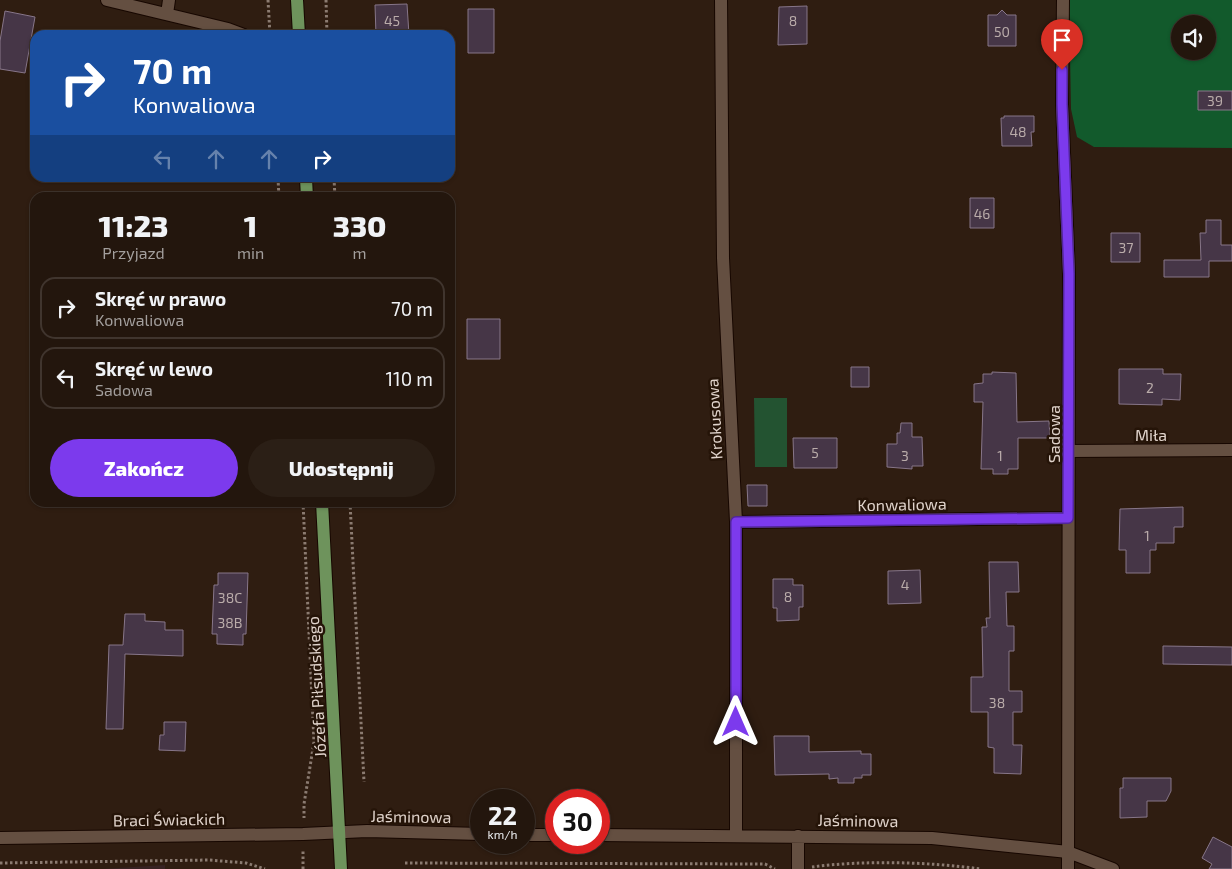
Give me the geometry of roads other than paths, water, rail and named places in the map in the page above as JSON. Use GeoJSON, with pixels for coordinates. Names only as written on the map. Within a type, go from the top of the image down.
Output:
{"type":"FeatureCollection","features":[{"type":"Feature","properties":{"kind":"main road"},"geometry":{"type":"LineString","coordinates":[[297,0],[298,30]]}},
{"type":"Feature","properties":{"kind":"main road","name":"Józefa Piłsudskiego"},"geometry":{"type":"LineString","coordinates":[[322,507],[341,869]]}},
{"type":"Feature","properties":{"kind":"street"},"geometry":{"type":"LineString","coordinates":[[107,0],[231,30]]}},
{"type":"Feature","properties":{"kind":"street"},"geometry":{"type":"LineString","coordinates":[[167,14],[169,0]]}},
{"type":"Feature","properties":{"kind":"street","name":"Krokusowa"},"geometry":{"type":"LineString","coordinates":[[721,0],[723,258],[736,522],[736,836]]}},
{"type":"Feature","properties":{"kind":"street","name":"Sadowa"},"geometry":{"type":"LineString","coordinates":[[1063,0],[1062,104],[1069,274],[1068,869]]}},
{"type":"Feature","properties":{"kind":"street","name":"Miła"},"geometry":{"type":"LineString","coordinates":[[1070,451],[1232,450]]}},
{"type":"Feature","properties":{"kind":"street","name":"Konwaliowa"},"geometry":{"type":"LineString","coordinates":[[736,522],[1068,518]]}},
{"type":"Feature","properties":{"kind":"street","name":"Jaśminowa"},"geometry":{"type":"LineString","coordinates":[[339,833],[367,831],[470,834]]}},
{"type":"Feature","properties":{"kind":"street","name":"Braci Świackich"},"geometry":{"type":"LineString","coordinates":[[0,838],[339,833]]}},
{"type":"Feature","properties":{"kind":"street","name":"Jaśminowa"},"geometry":{"type":"LineString","coordinates":[[610,835],[932,838],[1068,852],[1113,869]]}},
{"type":"Feature","properties":{"kind":"street"},"geometry":{"type":"LineString","coordinates":[[798,836],[798,869]]}}]}
